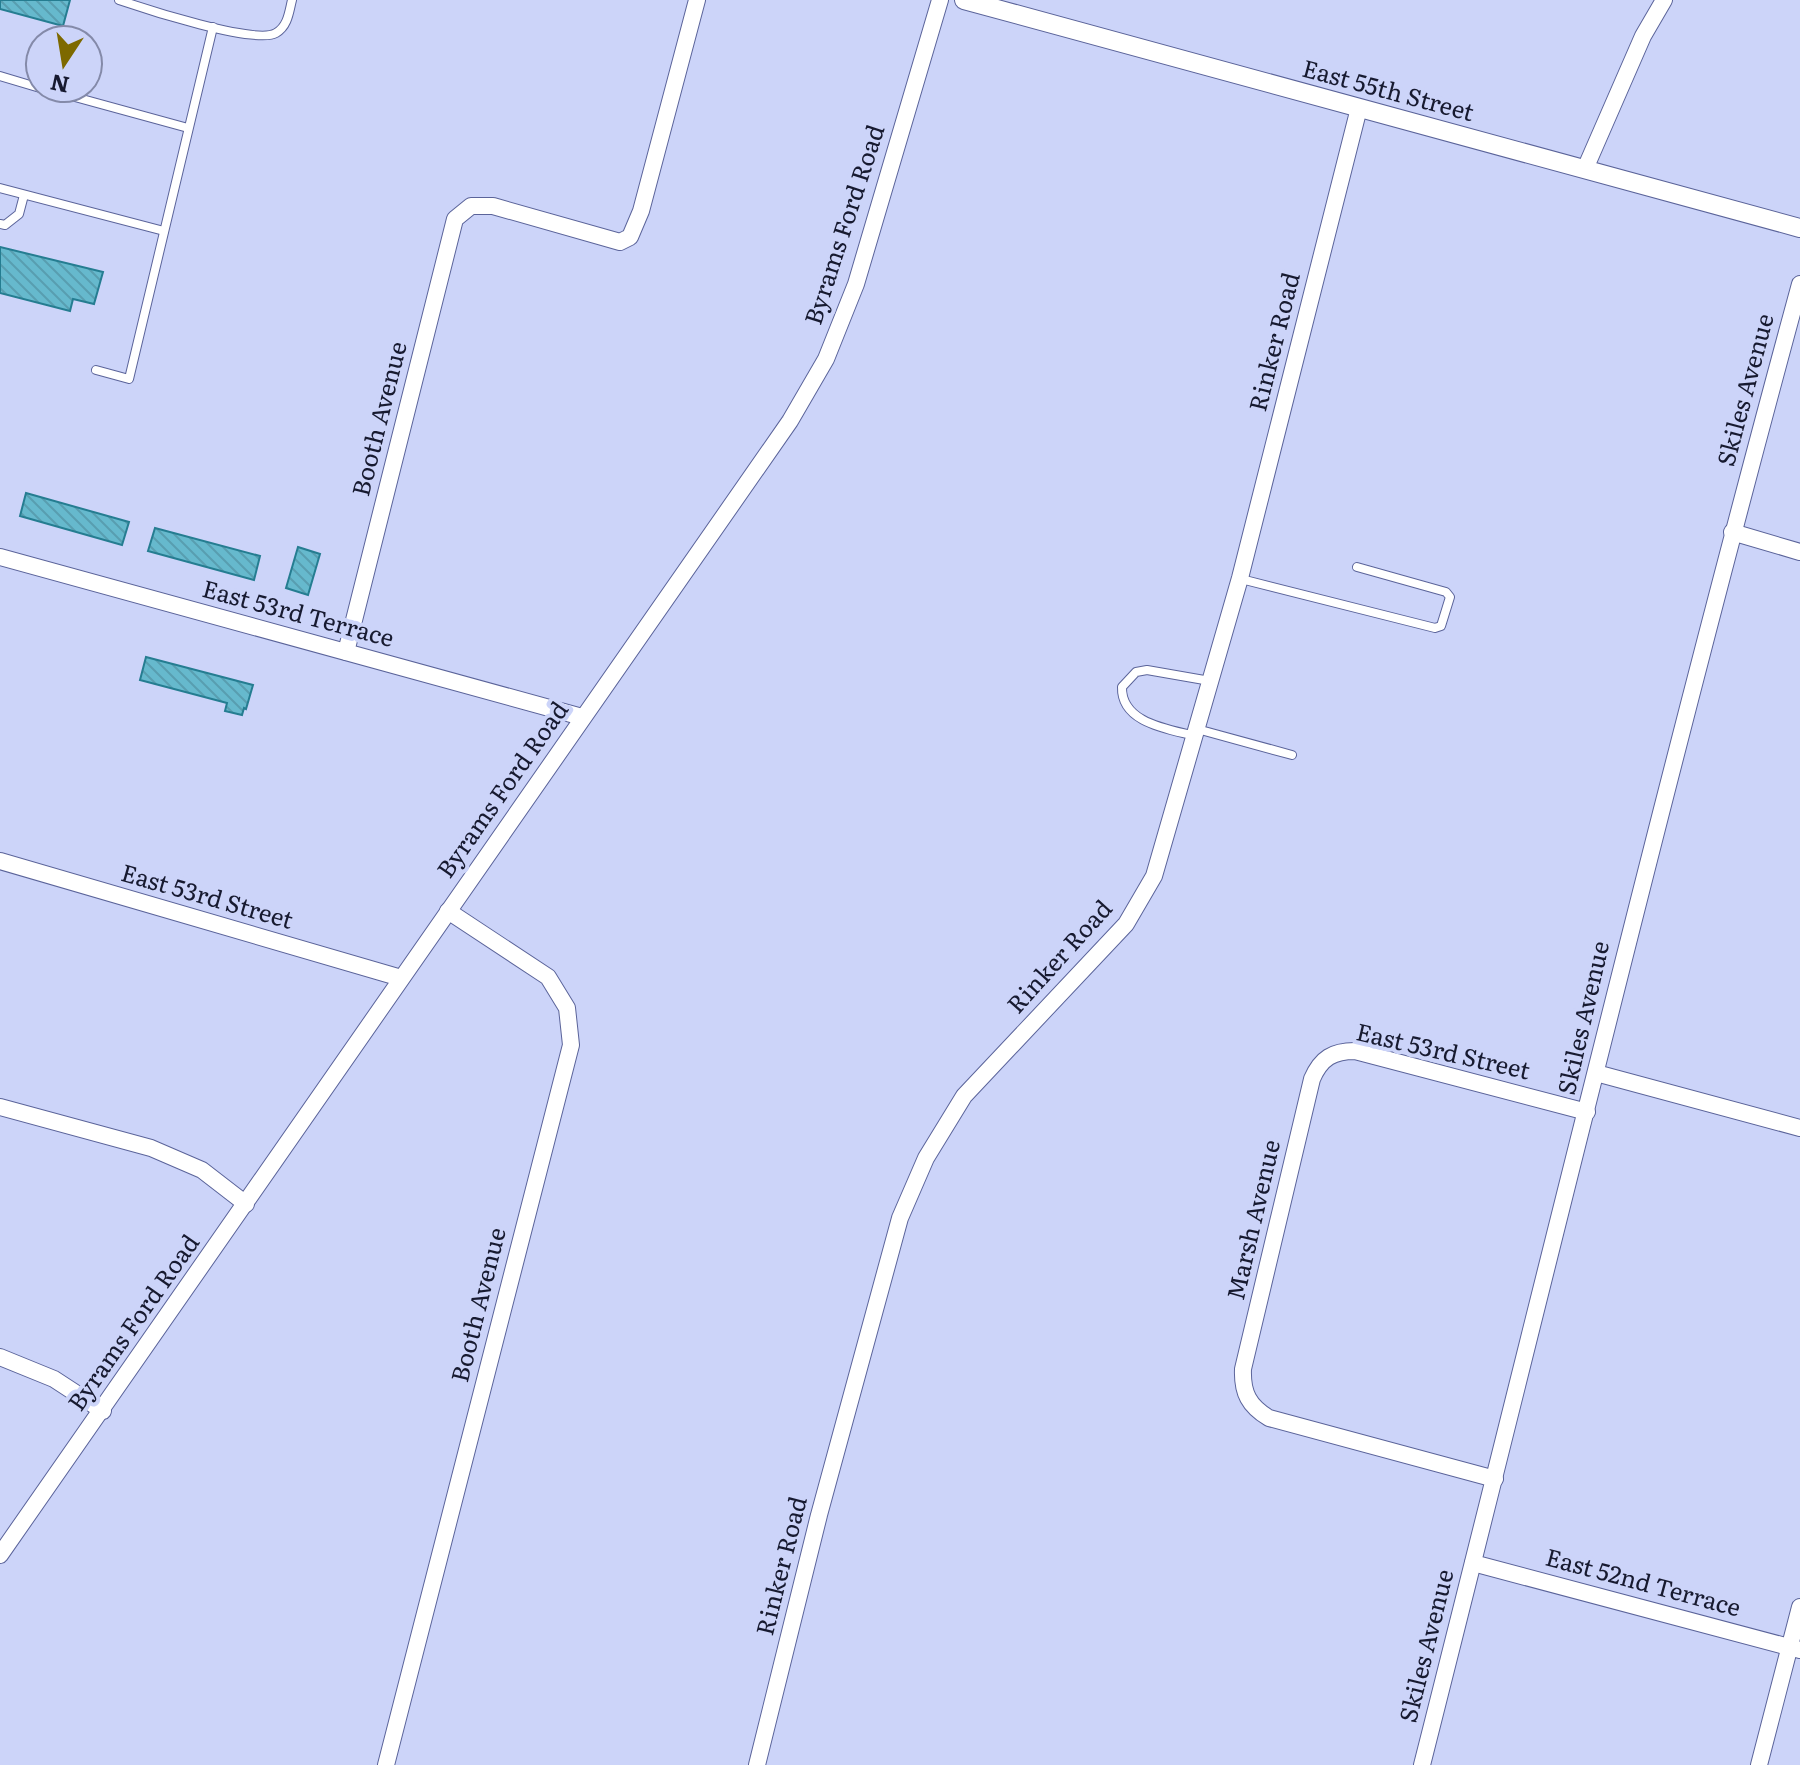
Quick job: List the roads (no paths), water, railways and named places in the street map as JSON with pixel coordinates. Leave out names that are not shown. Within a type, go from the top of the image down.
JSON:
[{"type":"street","name":"Booth Avenue","points":[[346,652],[455,219],[471,206],[493,206],[620,242],[630,237],[641,211],[697,0]]},
{"type":"street","name":"Byrams Ford Road","points":[[0,1555],[790,421],[826,359],[856,284],[940,0]]},
{"type":"street","name":"East 55th Street","points":[[964,0],[1800,228]]},
{"type":"street","points":[[1585,169],[1643,36],[1664,0]]},
{"type":"street","name":"Rinker Road","points":[[757,1765],[819,1515],[900,1218],[926,1158],[964,1096],[1126,924],[1154,876],[1240,578],[1359,108]]},
{"type":"street","name":"Skiles Avenue","points":[[1422,1765],[1587,1112],[1633,917],[1732,532],[1800,284]]},
{"type":"street","points":[[1732,532],[1800,552]]},
{"type":"street","name":"East 53rd Terrace","points":[[0,557],[582,717]]},
{"type":"street","name":"East 53rd Street","points":[[0,861],[401,978]]},
{"type":"street","name":"Booth Avenue","points":[[386,1765],[571,1045],[567,1008],[548,977],[448,911]]},
{"type":"street","name":"East 53rd Street","points":[[1334,1054],[1355,1051],[1587,1112]]},
{"type":"street","name":"Marsh Avenue","points":[[1334,1054],[1317,1066],[1312,1079],[1246,1354],[1242,1384],[1252,1405],[1269,1418],[1495,1479]]},
{"type":"street","points":[[1596,1073],[1800,1128]]},
{"type":"street","points":[[0,1107],[151,1148],[202,1170],[246,1204]]},
{"type":"street","points":[[0,1357],[54,1379],[103,1411]]},
{"type":"street","name":"East 52nd Terrace","points":[[1473,1563],[1795,1648]]},
{"type":"street","points":[[1759,1765],[1795,1648],[1800,1607]]},
{"type":"lane","points":[[119,0],[249,36],[270,35],[283,27],[292,0]]},
{"type":"lane","points":[[96,370],[129,379],[213,27]]},
{"type":"lane","points":[[0,76],[24,83]]},
{"type":"lane","points":[[100,104],[188,128]]},
{"type":"lane","points":[[0,188],[164,231]]},
{"type":"lane","points":[[0,224],[5,225],[19,214],[24,195]]},
{"type":"lane","points":[[1240,578],[1435,628],[1441,626],[1450,597],[1446,592],[1357,567]]},
{"type":"lane","points":[[1210,681],[1147,670],[1136,672],[1122,687],[1122,695],[1134,714],[1162,728],[1196,732],[1292,755]]}]
